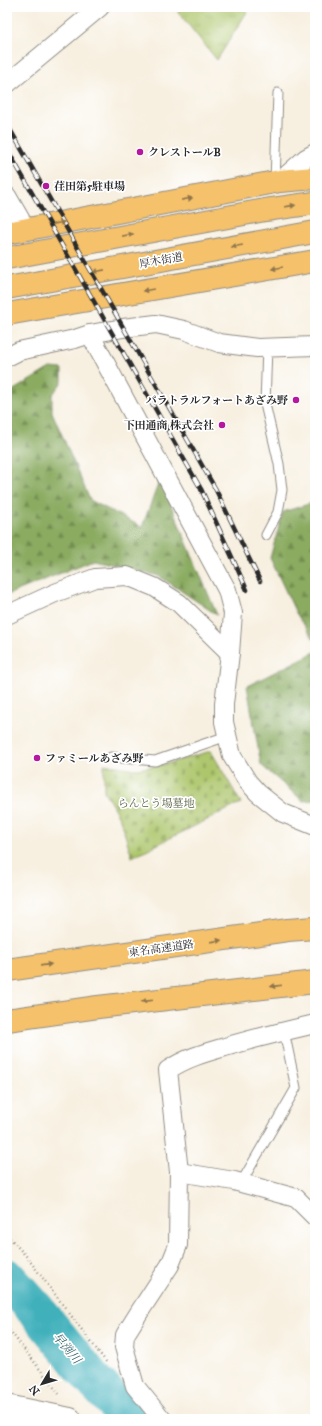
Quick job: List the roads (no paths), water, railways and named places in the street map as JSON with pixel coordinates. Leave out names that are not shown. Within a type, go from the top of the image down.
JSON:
[{"type":"highway","points":[[17,231],[278,182],[315,178]]},
{"type":"highway","points":[[7,258],[264,210],[315,203]]},
{"type":"highway","name":"厚木街道","points":[[7,288],[315,232]]},
{"type":"highway","points":[[7,314],[315,261]]},
{"type":"highway","name":"東名高速道路","points":[[7,970],[288,930],[315,928]]},
{"type":"highway","points":[[7,1020],[98,1007],[315,982]]},
{"type":"street","points":[[7,84],[100,7]]},
{"type":"street","points":[[278,182],[306,158],[315,153]]},
{"type":"street","points":[[7,196],[17,231]]},
{"type":"street","points":[[7,356],[19,351],[90,334],[156,324],[184,330],[219,343],[257,348],[315,346]]},
{"type":"street","points":[[90,334],[227,590],[233,613],[224,704],[224,722],[232,756],[248,782],[258,793],[283,813],[315,826]]},
{"type":"street","points":[[7,614],[55,593],[95,578],[127,576],[154,586],[179,603],[230,653]]},
{"type":"street","points":[[162,1419],[135,1386],[124,1347],[126,1335],[170,1265],[178,1245],[179,1172],[168,1070],[180,1062],[200,1054],[315,1024]]},
{"type":"street","points":[[179,1172],[241,1183],[296,1198],[315,1217]]},
{"type":"street","points":[[7,1406],[67,1410]]},
{"type":"lane","points":[[278,93],[278,182]]},
{"type":"lane","points":[[266,535],[278,512],[282,490],[279,464],[265,404],[267,347]]},
{"type":"lane","points":[[111,757],[155,761],[227,736]]},
{"type":"lane","points":[[241,1183],[296,1088],[284,1031]]},
{"type":"waterway","name":"早渕川","points":[[7,1278],[36,1310],[91,1377],[117,1405],[127,1419]]},
{"type":"railway","points":[[7,124],[215,488],[260,581]]},
{"type":"railway","points":[[7,149],[201,489],[247,590]]},
{"type":"place","name":"クレストールB","points":[[140,152]]},
{"type":"place","name":"荏田第5駐車場","points":[[46,186]]},
{"type":"place","name":"パラトラルフォートあざみ野","points":[[296,400]]},
{"type":"place","name":"下田通商 株式会社","points":[[222,425]]},
{"type":"place","name":"ファミールあざみ野","points":[[37,758]]},
{"type":"park label","name":"らんとう場墓地","points":[[156,803]]}]
